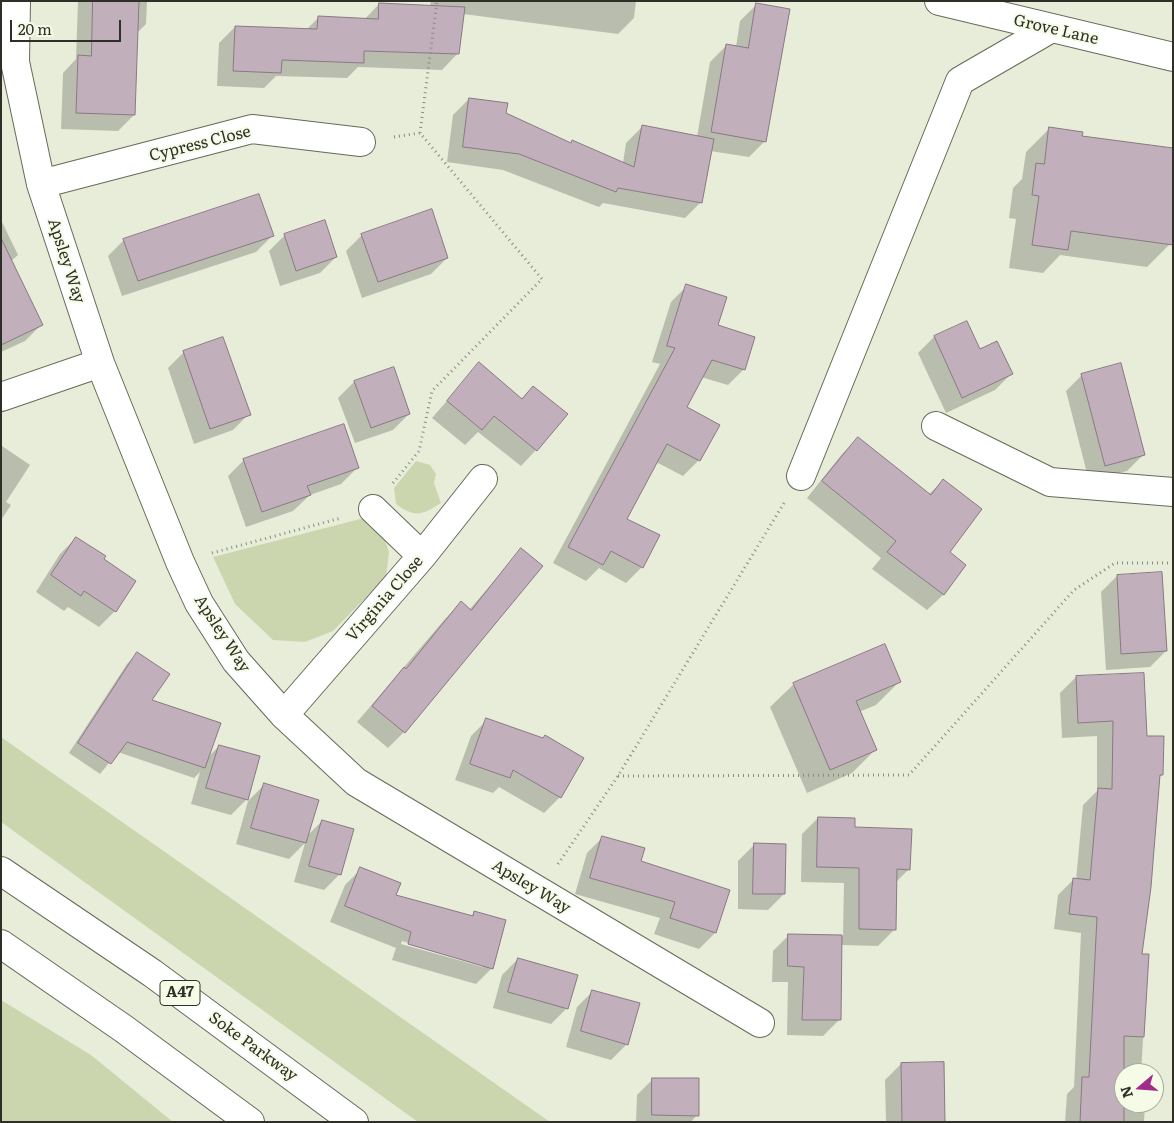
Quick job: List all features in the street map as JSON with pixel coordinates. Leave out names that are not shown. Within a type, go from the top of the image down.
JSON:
[{"type":"main road","name":"Apsley Way","points":[[16,1],[15,62],[41,184],[100,362],[180,562],[199,603],[236,661],[284,716],[356,782],[760,1023]]},
{"type":"main road","name":"Grove Lane","points":[[939,1],[1173,57]]},
{"type":"main road","points":[[801,476],[960,81],[1050,29]]},
{"type":"main road","name":"Cypress Close","points":[[41,184],[252,129],[361,142]]},
{"type":"main road","points":[[1,397],[100,362]]},
{"type":"main road","points":[[936,426],[1050,482],[1173,492]]},
{"type":"main road","name":"Virginia Close","points":[[284,716],[422,556],[483,480]]},
{"type":"main road","points":[[373,509],[422,556]]},
{"type":"main road","name":"Soke Parkway","points":[[1,871],[152,973],[354,1122]]},
{"type":"main road","points":[[1,944],[124,1029],[250,1122]]},
{"type":"path","points":[[180,562],[373,509],[418,451],[432,391],[542,279],[420,133],[437,1]]},
{"type":"path","points":[[540,892],[618,776],[801,476]]},
{"type":"path","points":[[618,776],[909,775],[1074,590],[1115,563],[1173,563]]},
{"type":"green space","points":[[416,461],[430,465],[436,474],[434,483],[441,503],[424,512],[413,513],[396,504],[394,488]]},
{"type":"green space","points":[[364,518],[382,532],[389,552],[386,577],[333,631],[305,642],[273,640],[235,604],[213,557]]},
{"type":"green space","points":[[1,737],[550,1122],[418,1122],[1,822]]},
{"type":"green space","points":[[1,1000],[91,1055],[173,1122],[1,1122]]},
{"type":"building","points":[[93,1],[139,1],[135,115],[76,113],[78,55],[91,56]]},
{"type":"building","points":[[379,3],[465,7],[459,54],[364,51],[364,63],[282,60],[281,73],[233,71],[235,26],[317,29],[318,16],[378,19]]},
{"type":"building","points":[[756,3],[790,9],[766,142],[711,132],[726,44],[748,48]]},
{"type":"building","points":[[469,98],[508,103],[506,113],[571,143],[572,140],[634,167],[642,125],[714,139],[702,203],[618,188],[616,192],[519,154],[463,147]]},
{"type":"building","points":[[1049,127],[1083,132],[1082,136],[1173,148],[1173,245],[1071,231],[1068,250],[1032,245],[1039,196],[1032,195],[1036,163],[1044,164]]},
{"type":"building","points":[[259,194],[274,236],[138,281],[123,239]]},
{"type":"building","points":[[432,209],[448,258],[378,282],[361,234]]},
{"type":"building","points":[[325,220],[337,257],[296,271],[284,234]]},
{"type":"building","points":[[1,238],[43,325],[1,345]]},
{"type":"building","points":[[686,284],[727,297],[718,325],[755,337],[745,370],[712,360],[687,407],[720,425],[700,461],[667,444],[627,519],[660,535],[643,568],[611,551],[603,565],[568,547],[675,348],[667,346]]},
{"type":"building","points":[[967,321],[980,349],[997,341],[1013,374],[962,398],[934,336]]},
{"type":"building","points":[[223,337],[251,415],[210,429],[183,351]]},
{"type":"building","points":[[479,362],[522,399],[533,386],[568,414],[537,451],[494,416],[482,430],[447,401]]},
{"type":"building","points":[[1121,363],[1145,455],[1105,466],[1081,374]]},
{"type":"building","points":[[394,367],[410,414],[371,428],[354,381]]},
{"type":"building","points":[[344,424],[359,468],[307,486],[311,495],[262,512],[243,459]]},
{"type":"building","points":[[858,437],[931,495],[943,479],[982,509],[950,552],[966,565],[944,595],[887,552],[896,541],[822,481]]},
{"type":"building","points":[[76,537],[106,556],[104,559],[136,581],[116,612],[84,591],[81,596],[51,575]]},
{"type":"building","points":[[521,548],[543,566],[405,733],[372,706],[404,667],[406,669],[461,601],[471,610]]},
{"type":"building","points":[[1162,572],[1167,651],[1121,654],[1117,575]]},
{"type":"building","points":[[885,644],[901,682],[856,701],[877,750],[830,770],[793,683]]},
{"type":"building","points":[[137,652],[170,674],[152,700],[221,723],[205,768],[127,742],[111,764],[78,743]]},
{"type":"building","points":[[1144,673],[1147,736],[1164,736],[1163,775],[1160,775],[1151,887],[1142,954],[1149,954],[1144,1037],[1124,1036],[1124,1063],[1114,1063],[1114,1113],[1124,1113],[1124,1122],[1080,1122],[1082,1077],[1089,1077],[1097,917],[1069,914],[1073,878],[1090,880],[1098,788],[1112,789],[1113,721],[1078,723],[1076,676]]},
{"type":"building","points":[[486,718],[543,738],[545,735],[584,758],[561,798],[513,770],[510,778],[470,764]]},
{"type":"building","points":[[219,745],[260,756],[248,800],[206,788]]},
{"type":"building","points":[[264,783],[319,800],[306,843],[251,828]]},
{"type":"building","points":[[818,817],[855,818],[855,827],[912,829],[910,870],[897,869],[896,930],[859,929],[859,868],[817,867]]},
{"type":"building","points":[[322,820],[354,829],[341,875],[309,866]]},
{"type":"building","points":[[602,836],[645,848],[641,861],[730,890],[716,933],[670,918],[675,902],[590,878]]},
{"type":"building","points":[[754,843],[786,844],[785,894],[753,894]]},
{"type":"building","points":[[360,867],[401,883],[396,895],[473,916],[474,911],[506,920],[493,969],[408,944],[411,932],[345,906]]},
{"type":"building","points":[[788,934],[842,935],[841,1020],[802,1020],[804,967],[788,966]]},
{"type":"building","points":[[518,958],[578,975],[568,1009],[508,992]]},
{"type":"building","points":[[592,990],[640,1003],[628,1045],[581,1031]]},
{"type":"building","points":[[944,1062],[945,1122],[902,1122],[901,1063]]},
{"type":"building","points":[[652,1078],[699,1078],[699,1116],[652,1115]]}]
